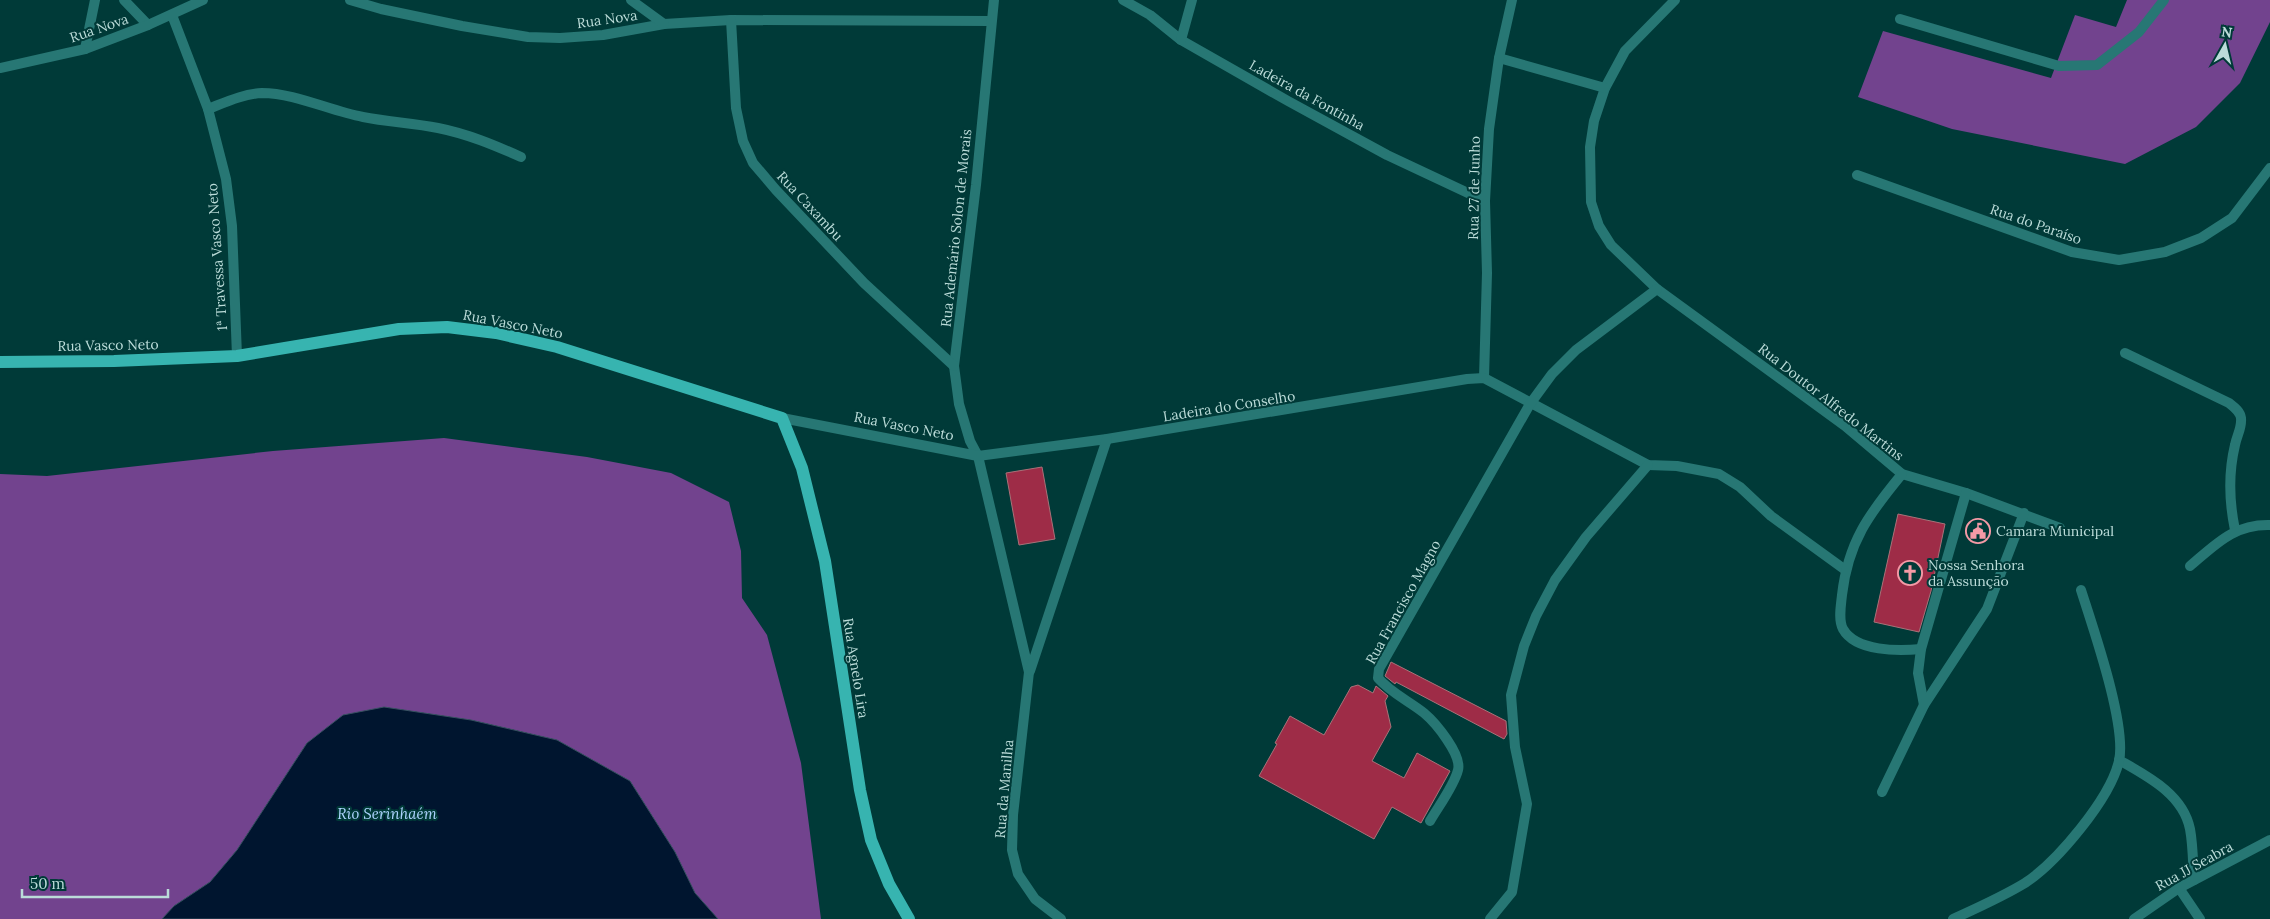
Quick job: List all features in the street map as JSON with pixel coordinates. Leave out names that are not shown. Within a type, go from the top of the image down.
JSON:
[{"type":"main road","name":"Rua Vasco Neto","points":[[0,362],[114,361],[237,356],[399,329],[447,327],[496,333],[557,347],[782,418]]},
{"type":"main road","name":"Rua Agnelo Lira","points":[[782,418],[802,468],[825,561],[860,790],[871,840],[889,884],[909,919]]},
{"type":"street","points":[[85,49],[95,0]]},
{"type":"street","points":[[124,0],[148,25]]},
{"type":"street","name":"Rua Nova","points":[[0,68],[85,49],[148,25],[203,0]]},
{"type":"street","name":"Rua Nova","points":[[350,0],[381,9],[528,38],[603,35],[664,24],[731,20],[991,21]]},
{"type":"street","points":[[631,0],[664,24]]},
{"type":"street","name":"Rua Ademário Solon de Morais","points":[[978,456],[970,441],[959,404],[954,366],[976,185],[994,0]]},
{"type":"street","name":"Ladeira da Fontinha","points":[[1123,0],[1150,15],[1181,40],[1379,150],[1485,201]]},
{"type":"street","points":[[1181,40],[1192,0]]},
{"type":"street","name":"Rua 27 de Junho","points":[[1484,378],[1487,273],[1485,201],[1489,129],[1499,58],[1512,0]]},
{"type":"street","name":"Rua Doutor Alfredo Martins","points":[[1675,0],[1625,51],[1605,88],[1594,121],[1590,147],[1591,202],[1599,226],[1610,245],[1657,289],[1845,426],[1902,474],[1966,493],[2060,528]]},
{"type":"street","points":[[1900,19],[2059,66],[2097,65],[2139,32],[2164,0]]},
{"type":"street","name":"1ª Travessa Vasco Neto","points":[[172,15],[208,109],[228,189],[232,226],[237,356]]},
{"type":"street","name":"Rua Caxambu","points":[[731,20],[736,108],[743,141],[753,163],[864,283],[954,366]]},
{"type":"street","points":[[1499,58],[1605,88]]},
{"type":"street","points":[[208,109],[238,96],[262,93],[286,95],[320,107],[363,117],[439,128],[482,139],[521,157]]},
{"type":"street","name":"Rua do Paraíso","points":[[1857,175],[2072,252],[2119,260],[2165,252],[2201,238],[2232,218],[2270,168]]},
{"type":"street","points":[[1530,404],[1552,374],[1576,350],[1657,289]]},
{"type":"street","points":[[2125,353],[2229,403],[2241,416],[2241,427],[2235,443],[2229,480],[2230,507],[2235,530]]},
{"type":"street","points":[[1484,378],[1648,466],[1677,466],[1719,474],[1740,487],[1771,516],[1844,569]]},
{"type":"street","name":"Ladeira do Conselho","points":[[978,456],[1107,440],[1467,379],[1484,378]]},
{"type":"street","name":"Rua Francisco Magno","points":[[1430,821],[1458,773],[1460,763],[1456,753],[1425,714],[1382,683],[1378,678],[1379,668],[1530,404]]},
{"type":"street","name":"Rua Vasco Neto","points":[[782,418],[978,456]]},
{"type":"street","name":"Rua da Manilha","points":[[1061,919],[1035,899],[1018,874],[1012,850],[1013,815],[1029,672],[1107,440]]},
{"type":"street","name":"Rua da Manilha","points":[[978,456],[1029,672]]},
{"type":"street","points":[[1490,919],[1512,892],[1527,804],[1515,747],[1512,695],[1524,646],[1536,616],[1555,580],[1586,537],[1648,466]]},
{"type":"street","points":[[1902,474],[1869,514],[1856,539],[1844,569],[1840,611],[1842,628],[1852,639],[1871,646],[1896,651],[1921,649]]},
{"type":"street","points":[[1924,704],[1918,673],[1921,649],[1966,493]]},
{"type":"street","points":[[1882,792],[1924,704],[1987,609],[2024,514]]},
{"type":"street","points":[[2190,566],[2235,530],[2254,524],[2270,525]]},
{"type":"street","points":[[1953,919],[2025,883],[2050,862],[2090,816],[2108,787],[2119,760],[2114,704],[2081,590]]},
{"type":"street","points":[[2119,760],[2158,784],[2181,807],[2190,828],[2194,880]]},
{"type":"street","name":"Rua JJ Seabra","points":[[2134,919],[2179,888],[2270,840]]},
{"type":"street","points":[[2179,888],[2200,919]]},
{"type":"shaded area","points":[[2127,0],[2270,0],[2270,22],[2240,83],[2196,127],[2125,164],[1952,129],[1858,97],[1883,31],[2051,78],[2075,15],[2116,27]]},
{"type":"shaded area","points":[[444,438],[587,457],[671,473],[729,502],[741,551],[742,598],[767,635],[801,763],[821,919],[718,919],[695,893],[675,852],[630,781],[557,740],[471,720],[384,707],[307,743],[237,850],[210,882],[174,906],[162,919],[0,919],[0,474],[47,476],[273,451]]},
{"type":"water","name":"Rio Serinhaém","points":[[384,707],[471,720],[557,740],[630,781],[675,852],[695,893],[718,919],[162,919],[174,906],[210,882],[237,850],[307,743],[343,715]]},
{"type":"building","points":[[1042,467],[1055,539],[1019,545],[1006,473]]},
{"type":"building","name":"Nossa Senhora da Assunção","points":[[1898,514],[1945,524],[1931,591],[1919,632],[1874,622]]},
{"type":"building","points":[[1391,662],[1506,721],[1507,734],[1504,739],[1396,682],[1395,684],[1385,676]]},
{"type":"building","points":[[1358,685],[1373,693],[1376,686],[1388,696],[1385,701],[1391,727],[1372,761],[1404,778],[1417,753],[1450,771],[1421,823],[1392,807],[1374,839],[1259,776],[1290,716],[1324,735],[1351,687]]},
{"type":"place","name":"Camara Municipal","points":[[1978,531]]},
{"type":"place","name":"Nossa Senhora da Assunção","points":[[1910,573]]}]
